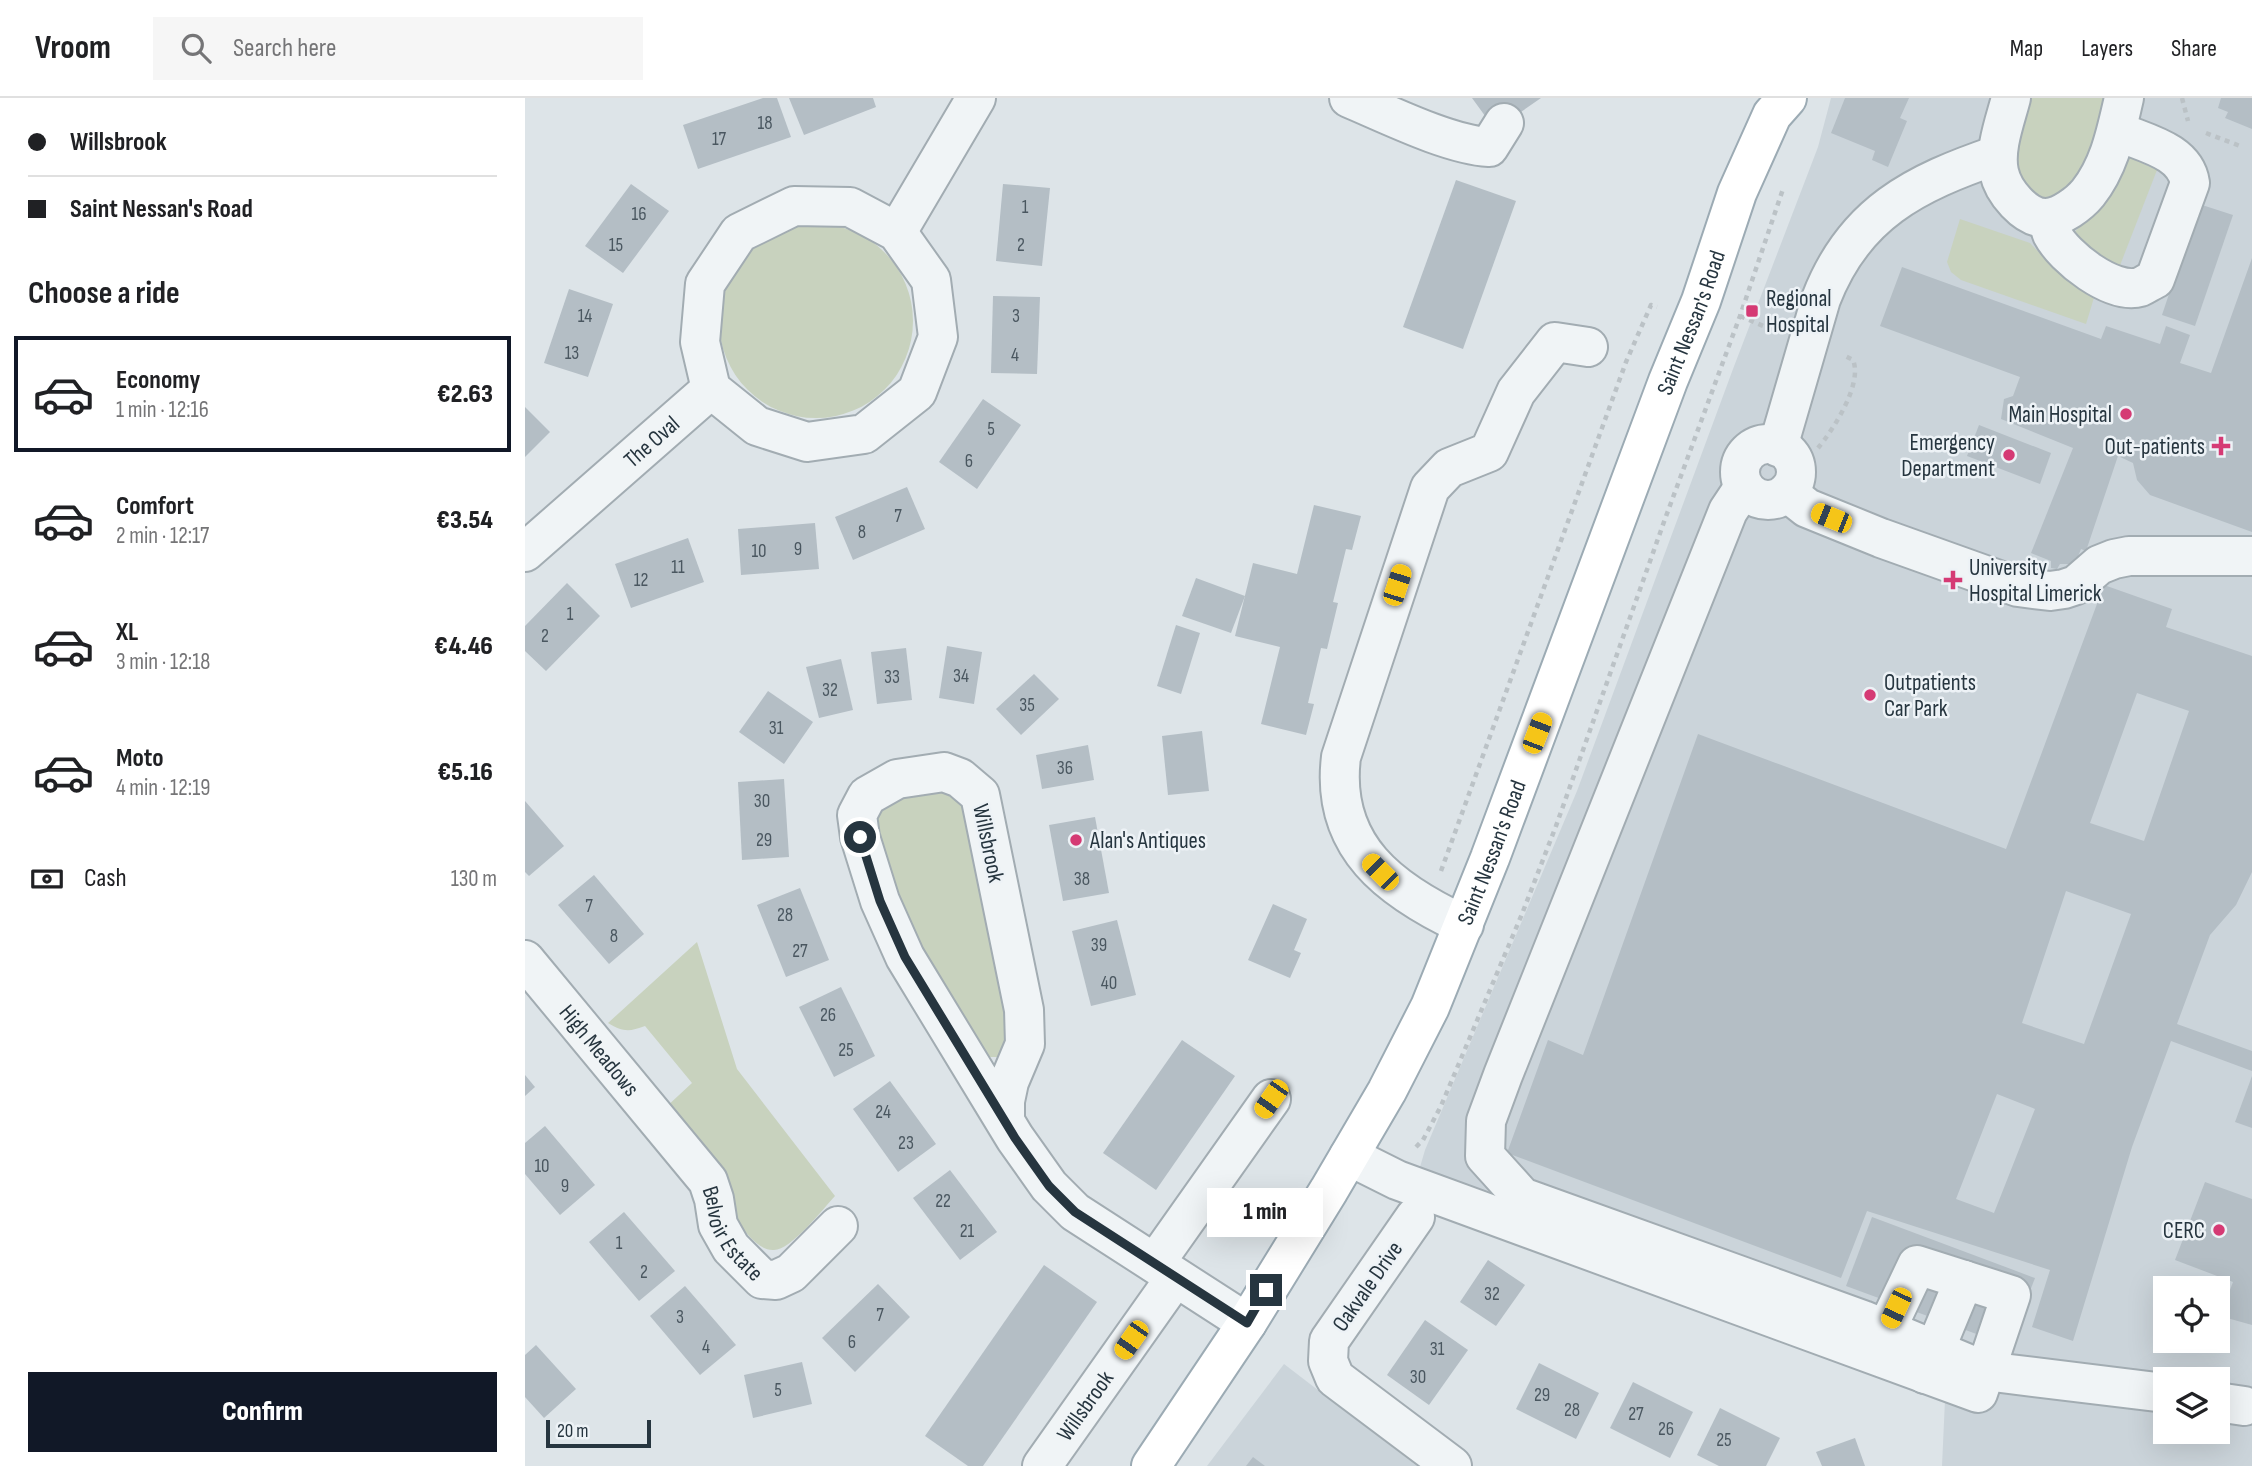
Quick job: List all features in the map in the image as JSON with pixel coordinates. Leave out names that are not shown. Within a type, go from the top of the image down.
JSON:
[{"type":"main road","name":"Saint Nessan's Road","points":[[1151,1466],[1247,1323],[1349,1156],[1387,1091],[1430,1007],[1464,925],[1668,381],[1701,301],[1737,192],[1777,104]]},
{"type":"street","points":[[897,232],[976,98]]},
{"type":"street","points":[[1349,98],[1473,146],[1489,147],[1504,122]]},
{"type":"street","points":[[2011,98],[1997,156],[1999,172],[2004,188],[2014,203],[2039,217],[2048,218],[2071,208],[2086,196],[2109,158],[2120,115],[2177,157],[2188,170],[2190,183],[2155,279],[2138,287],[2123,287],[2106,281],[2081,266],[2060,246],[2051,232],[2048,218]]},
{"type":"street","points":[[1778,447],[1821,299],[1846,251],[1879,214],[1905,194],[1953,170],[1997,156]]},
{"type":"street","points":[[793,205],[850,207],[897,232],[931,280],[937,326],[938,337],[917,392],[864,434],[807,442],[757,426],[711,389],[700,342],[705,284],[739,233],[793,205]]},
{"type":"street","points":[[1464,925],[1427,908],[1390,883],[1369,861],[1354,837],[1341,800],[1338,779],[1341,757],[1430,488],[1449,468],[1489,452],[1516,392],[1555,342],[1588,347]]},
{"type":"street","name":"The Oval","points":[[525,552],[711,389]]},
{"type":"street","points":[[1769,444],[1786,452],[1795,467],[1792,485],[1787,492],[1772,500],[1763,500],[1748,492],[1742,485],[1740,475],[1744,457],[1759,446],[1769,444]]},
{"type":"street","points":[[1748,492],[1738,496],[1728,511],[1486,1121],[1485,1156],[1522,1197],[1863,1320],[1886,1331],[1977,1394],[2011,1295],[1917,1265],[1886,1331]]},
{"type":"street","points":[[1787,492],[1807,508],[1831,518],[2018,587],[2050,591],[2064,589],[2076,585],[2099,565],[2129,556],[2252,556]]},
{"type":"street","name":"Willsbrook","points":[[1005,1121],[1005,1101],[1025,1044],[1024,1010],[981,795],[960,778],[944,772],[897,779],[867,796],[857,815],[860,837],[880,901],[905,957],[1005,1121],[1037,1170],[1075,1212],[1247,1323]]},
{"type":"street","name":"High Meadows","points":[[525,960],[674,1142]]},
{"type":"street","name":"Willsbrook","points":[[1042,1466],[1271,1099]]},
{"type":"street","name":"Belvoir Estate","points":[[674,1142],[708,1181],[718,1224],[731,1248],[762,1279],[776,1280],[791,1273],[838,1226]]},
{"type":"street","points":[[1349,1156],[1397,1180],[1930,1362]]},
{"type":"street","name":"Oakvale Drive","points":[[1415,1217],[1329,1340],[1328,1360],[1335,1378],[1452,1466]]},
{"type":"street","points":[[1930,1362],[1964,1280]]},
{"type":"street","points":[[1985,1371],[2153,1392]]},
{"type":"path","points":[[2182,98],[2190,127]]},
{"type":"path","points":[[2203,131],[2241,146]]},
{"type":"path","points":[[1414,1150],[1423,1140],[1441,1106],[1522,914],[1734,334],[1756,266]]},
{"type":"path","points":[[1427,908],[1626,362],[1651,305],[1657,307]]},
{"type":"shaded area","name":"University Hospital Limerick","points":[[1831,98],[2252,98],[2252,1466],[1942,1466],[1945,1400],[1418,1174],[1425,1150],[1577,791],[1818,147]]},
{"type":"shaded area","points":[[1284,1364],[1417,1466],[1207,1466]]},
{"type":"green space","points":[[2026,98],[2105,98],[2104,120],[2081,184],[2051,201],[2022,190],[2012,152]]},
{"type":"green space","points":[[2131,158],[2157,170],[2119,268],[2071,236],[2105,199],[2123,161]]},
{"type":"green space","points":[[1960,219],[2030,243],[2050,264],[2096,291],[2086,324],[1961,280],[1951,272],[1947,262]]},
{"type":"green space","points":[[816,224],[853,231],[885,252],[906,284],[913,321],[906,358],[885,390],[853,411],[816,418],[779,411],[747,390],[726,358],[719,321],[726,284],[747,252],[779,231]]},
{"type":"green space","points":[[933,787],[958,798],[968,811],[1012,1020],[1001,1057],[989,1057],[980,1051],[926,970],[879,859],[874,818],[888,800]]},
{"type":"green space","points":[[697,942],[737,1069],[835,1196],[806,1228],[789,1243],[774,1250],[752,1240],[736,1220],[665,1108],[692,1083],[645,1026],[626,1030],[608,1023]]},
{"type":"building","points":[[763,98],[777,98],[791,137],[698,169],[683,125]]},
{"type":"building","points":[[789,98],[873,98],[876,107],[804,135]]},
{"type":"building","points":[[1472,98],[1541,98],[1518,114],[1510,104],[1488,120]]},
{"type":"building","points":[[1845,98],[1909,98],[1900,118],[1907,121],[1888,167],[1872,160],[1875,151],[1831,133]]},
{"type":"building","points":[[2221,98],[2252,98],[2252,129],[2225,118],[2228,112],[2218,108]]},
{"type":"building","points":[[1456,180],[1516,201],[1463,349],[1403,327]]},
{"type":"building","points":[[631,184],[669,211],[623,273],[585,246]]},
{"type":"building","points":[[1003,184],[1050,188],[1042,266],[996,261]]},
{"type":"building","points":[[2199,204],[2233,215],[2195,326],[2162,315]]},
{"type":"building","name":"Main Hospital","points":[[2252,258],[2252,532],[2150,495],[2137,480],[2133,463],[2118,456],[2086,551],[2081,549],[2075,564],[2060,564],[2057,569],[2051,568],[2051,561],[2031,553],[2073,448],[2001,419],[2004,399],[2013,396],[2020,377],[1880,326],[1902,267],[2101,339],[2106,326],[2160,344],[2166,326],[2190,335],[2180,363],[2211,373]]},
{"type":"building","points":[[569,289],[613,304],[588,377],[544,363]]},
{"type":"building","points":[[993,296],[1040,297],[1037,374],[991,373]]},
{"type":"building","points":[[983,399],[1021,425],[977,489],[939,462]]},
{"type":"building","points":[[525,407],[550,432],[525,457]]},
{"type":"building","name":"Emergency Department","points":[[1979,425],[2051,453],[2040,484],[1967,456]]},
{"type":"building","points":[[907,487],[925,529],[853,560],[835,517]]},
{"type":"building","points":[[1314,505],[1361,516],[1352,550],[1346,549],[1333,602],[1338,603],[1327,649],[1321,648],[1308,703],[1314,704],[1306,735],[1261,724],[1280,647],[1235,636],[1253,563],[1297,574]]},
{"type":"building","points":[[815,523],[819,569],[741,575],[738,529]]},
{"type":"building","points":[[688,538],[704,582],[631,608],[615,564]]},
{"type":"building","points":[[1196,578],[1245,596],[1231,633],[1182,616]]},
{"type":"building","points":[[567,583],[600,616],[546,671],[525,651],[525,626]]},
{"type":"building","points":[[2104,585],[2172,609],[2166,627],[2252,656],[2252,872],[2236,905],[2210,935],[2177,1024],[2252,1051],[2252,1071],[2171,1041],[2132,1147],[2073,1341],[2032,1327],[2050,1270],[1867,1211],[1841,1278],[1507,1153],[1548,1040],[1583,1055],[1698,734],[2006,849]],"holes":[[[2137,693],[2189,711],[2144,841],[2090,823]],[[2066,891],[2131,914],[2084,1044],[2022,1023]],[[1997,1094],[2035,1109],[1994,1213],[1956,1199]]]},
{"type":"building","points":[[1176,625],[1200,633],[1181,694],[1157,686]]},
{"type":"building","points":[[947,646],[982,652],[974,704],[939,698]]},
{"type":"building","points":[[906,648],[912,700],[877,704],[871,652]]},
{"type":"building","points":[[841,659],[853,710],[819,718],[806,667]]},
{"type":"building","points":[[1034,674],[1059,699],[1021,735],[996,709]]},
{"type":"building","points":[[768,691],[813,722],[784,764],[739,732]]},
{"type":"building","points":[[1202,731],[1209,791],[1168,795],[1162,736]]},
{"type":"building","points":[[1088,745],[1094,780],[1042,789],[1036,755]]},
{"type":"building","points":[[784,779],[789,857],[742,860],[738,782]]},
{"type":"building","points":[[525,801],[564,846],[529,876],[525,872]]},
{"type":"building","points":[[1095,817],[1109,893],[1063,901],[1049,825]]},
{"type":"building","points":[[594,875],[644,934],[609,964],[558,905]]},
{"type":"building","points":[[800,888],[829,960],[786,977],[757,905]]},
{"type":"building","points":[[1273,904],[1307,919],[1294,950],[1301,953],[1290,978],[1248,960]]},
{"type":"building","points":[[1117,920],[1136,995],[1091,1006],[1072,931]]},
{"type":"building","points":[[841,987],[875,1056],[834,1077],[799,1007]]},
{"type":"building","points":[[1182,1040],[1235,1076],[1156,1190],[1103,1153]]},
{"type":"building","points":[[525,1075],[535,1087],[525,1096]]},
{"type":"building","points":[[2252,1076],[2252,1128],[2235,1122]]},
{"type":"building","points":[[890,1081],[936,1144],[898,1172],[853,1109]]},
{"type":"building","points":[[545,1126],[595,1185],[560,1215],[525,1174],[525,1143]]},
{"type":"building","points":[[950,1170],[997,1232],[960,1260],[913,1198]]},
{"type":"building","name":"CERC","points":[[2205,1182],[2252,1199],[2252,1325],[2230,1319],[2230,1290],[2233,1282],[2230,1281],[2230,1276],[2217,1276],[2175,1260]]},
{"type":"building","points":[[624,1212],[675,1271],[639,1301],[589,1242]]},
{"type":"building","points":[[1872,1217],[2035,1278],[2009,1346],[1846,1286]]},
{"type":"building","points":[[1488,1260],[1525,1285],[1496,1326],[1460,1302]]},
{"type":"building","points":[[1044,1265],[1097,1302],[983,1466],[968,1466],[925,1436]]},
{"type":"building","points":[[878,1284],[910,1317],[855,1372],[822,1338]]},
{"type":"building","points":[[685,1286],[736,1345],[700,1375],[650,1316]]},
{"type":"building","points":[[1425,1320],[1468,1350],[1429,1405],[1387,1375]]},
{"type":"building","points":[[536,1345],[576,1389],[544,1418],[525,1397],[525,1355]]},
{"type":"building","points":[[802,1362],[812,1404],[753,1418],[744,1375]]},
{"type":"building","points":[[1539,1363],[1599,1393],[1576,1439],[1516,1409]]},
{"type":"building","points":[[1633,1382],[1693,1412],[1670,1458],[1610,1428]]},
{"type":"building","points":[[1720,1408],[1780,1438],[1766,1466],[1719,1466],[1697,1455]]},
{"type":"building","points":[[1855,1438],[1865,1466],[1822,1466],[1816,1452]]},
{"type":"building","points":[[1253,1457],[1265,1466],[1246,1466]]},
{"type":"place","name":"Regional Hospital","points":[[1752,311]]},
{"type":"place","name":"Main Hospital","points":[[2126,414]]},
{"type":"place","name":"Out-patients","points":[[2221,446]]},
{"type":"place","name":"Emergency Department","points":[[2009,455]]},
{"type":"place","name":"University Hospital Limerick","points":[[1953,580]]},
{"type":"place","name":"Outpatients Car Park","points":[[1870,695]]},
{"type":"place","name":"Alan's Antiques","points":[[1076,840]]},
{"type":"place","name":"CERC","points":[[2219,1230]]},
{"type":"route","points":[[860,837],[880,901],[905,957],[1015,1138],[1049,1186],[1075,1212],[1247,1323],[1266,1290]]}]
